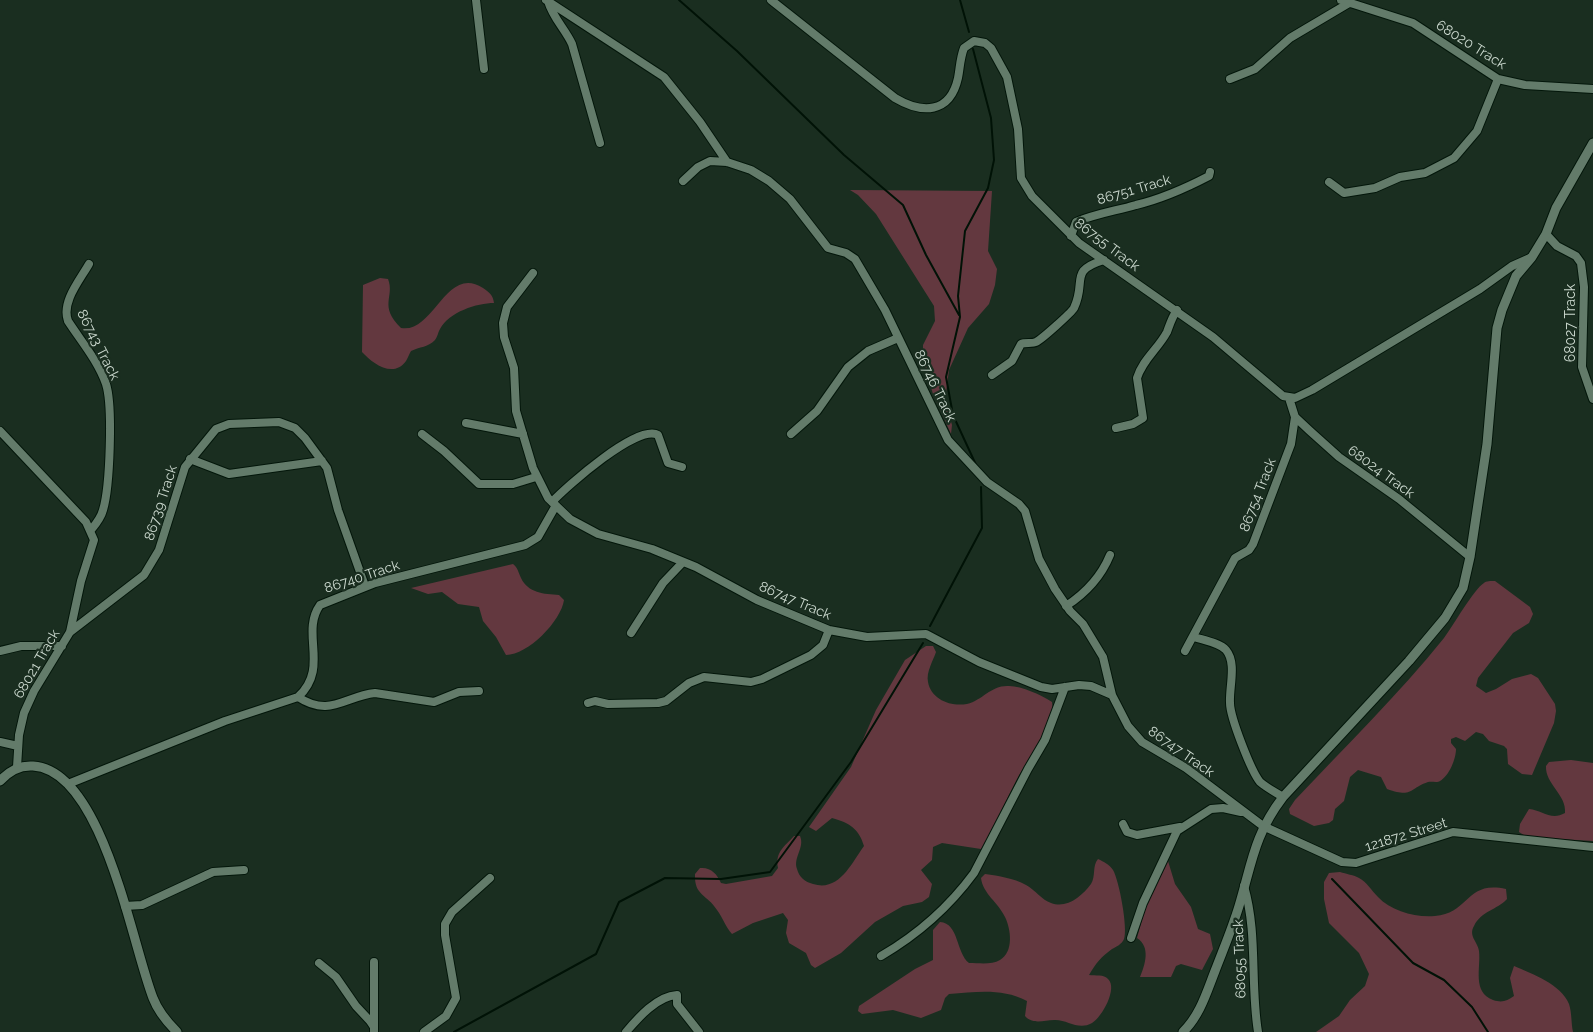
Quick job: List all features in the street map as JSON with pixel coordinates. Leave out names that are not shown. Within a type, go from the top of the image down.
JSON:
[{"type":"street","points":[[476,0],[484,69]]},
{"type":"street","name":"86755 Track","points":[[771,0],[895,98],[909,106],[932,108],[941,105],[955,89],[964,48],[974,41],[985,43],[991,48],[1002,65],[1011,92],[1018,129],[1020,168],[1025,187],[1071,236],[1177,310],[1213,337],[1268,386],[1282,396],[1289,398]]},
{"type":"street","points":[[547,1],[572,44],[600,143]]},
{"type":"street","points":[[547,1],[664,77],[700,122],[727,162]]},
{"type":"street","points":[[1230,79],[1255,69],[1290,38],[1345,2]]},
{"type":"street","name":"68020 Track","points":[[1345,2],[1413,23],[1498,79],[1525,85],[1593,89]]},
{"type":"street","points":[[1329,182],[1342,192],[1375,188],[1400,177],[1425,173],[1454,158],[1476,131],[1498,79]]},
{"type":"street","points":[[1185,1032],[1202,1006],[1227,942],[1263,826],[1283,797],[1428,639],[1458,599],[1463,588],[1470,558],[1492,411],[1497,328],[1516,276],[1532,257],[1546,234],[1556,208],[1593,143]]},
{"type":"street","name":"86746 Track","points":[[683,182],[704,164],[718,160],[751,170],[769,181],[801,212],[828,248],[846,252],[855,259],[877,294],[942,430],[955,450],[987,482],[1019,504],[1025,511],[1039,559],[1066,606],[1083,624],[1103,657],[1112,695]]},
{"type":"street","name":"86751 Track","points":[[1071,236],[1076,222],[1090,216],[1136,206],[1188,186],[1209,176],[1210,172]]},
{"type":"street","name":"68027 Track","points":[[1546,234],[1557,246],[1576,256],[1583,267],[1582,361],[1593,399]]},
{"type":"street","points":[[1295,417],[1289,398],[1295,398],[1312,390],[1480,289],[1512,266],[1532,257]]},
{"type":"street","points":[[992,375],[1012,361],[1021,344],[1035,343],[1069,315],[1076,301],[1081,272],[1084,267],[1104,260]]},
{"type":"street","name":"86743 Track","points":[[89,264],[69,300],[66,312],[68,321],[102,373],[109,397],[110,421],[105,501],[99,518],[91,530]]},
{"type":"street","name":"86747 Track","points":[[533,273],[514,295],[507,307],[502,322],[505,344],[514,368],[514,402],[536,478],[554,505],[570,519],[598,534],[652,549],[683,562],[757,600],[829,630],[867,637],[926,634],[979,662],[1034,684],[1052,689],[1080,685],[1091,686],[1112,695],[1128,726],[1142,742],[1186,768],[1263,826]]},
{"type":"street","points":[[1116,428],[1133,424],[1144,418],[1137,378],[1147,357],[1167,331],[1177,310]]},
{"type":"street","points":[[791,434],[817,411],[842,373],[868,351],[898,338]]},
{"type":"street","name":"68024 Track","points":[[1295,417],[1339,457],[1399,499],[1470,558]]},
{"type":"street","name":"86754 Track","points":[[1185,651],[1235,558],[1249,550],[1253,544],[1291,444],[1295,417]]},
{"type":"street","name":"86739 Track","points":[[70,632],[130,587],[150,567],[159,550],[180,478],[190,459],[211,434],[222,426],[279,422],[295,428],[322,461],[329,473],[338,510],[365,586]]},
{"type":"street","points":[[466,423],[523,434]]},
{"type":"street","points":[[0,431],[13,448],[75,510],[91,530]]},
{"type":"street","name":"86740 Track","points":[[298,697],[309,684],[315,666],[313,626],[315,612],[320,605],[328,600],[365,586],[460,560],[525,545],[538,537],[554,505],[577,478],[608,454],[648,434],[656,433],[668,463],[682,468]]},
{"type":"street","points":[[422,434],[444,450],[479,484],[514,484],[536,478]]},
{"type":"street","points":[[190,459],[229,474],[322,461]]},
{"type":"street","name":"68021 Track","points":[[17,767],[21,722],[28,702],[70,632],[81,581],[93,546],[91,530]]},
{"type":"street","points":[[1066,606],[1090,588],[1110,555]]},
{"type":"street","points":[[631,633],[663,582],[683,562]]},
{"type":"street","points":[[588,703],[595,701],[608,704],[658,703],[666,701],[689,683],[704,676],[757,681],[803,660],[820,649],[829,630]]},
{"type":"street","points":[[1194,636],[1225,648],[1230,656],[1232,667],[1230,691],[1232,714],[1250,762],[1260,781],[1283,797]]},
{"type":"street","points":[[0,651],[21,646],[62,646]]},
{"type":"street","points":[[881,956],[909,940],[957,894],[974,873],[1032,760],[1046,740],[1065,688]]},
{"type":"street","points":[[68,784],[225,721],[298,697],[322,706],[343,704],[367,694],[388,693],[418,701],[434,702],[459,692],[479,690]]},
{"type":"street","points":[[0,742],[18,746]]},
{"type":"street","points":[[0,781],[17,767],[28,765],[50,769],[68,784],[100,836],[125,906],[153,999],[160,1013],[177,1032]]},
{"type":"street","points":[[1123,824],[1127,832],[1137,835],[1180,827],[1211,809],[1223,808],[1243,812]]},
{"type":"street","name":"121872 Street","points":[[1263,826],[1332,858],[1349,863],[1365,860],[1453,832],[1593,847]]},
{"type":"street","points":[[1131,938],[1143,903],[1180,827]]},
{"type":"street","points":[[125,906],[142,905],[213,872],[244,870]]},
{"type":"street","points":[[424,1032],[446,1016],[456,998],[445,935],[447,920],[452,912],[490,878]]},
{"type":"street","name":"68055 Track","points":[[1244,886],[1252,922],[1254,991],[1258,1032]]},
{"type":"street","points":[[374,962],[374,1030]]},
{"type":"street","points":[[319,963],[336,977],[374,1030]]},
{"type":"street","points":[[626,1032],[637,1020],[663,999],[677,995],[677,1004],[699,1032]]},
{"type":"shaded area","points":[[850,190],[992,191],[988,251],[997,269],[995,285],[989,304],[968,328],[949,370],[945,400],[952,425],[951,434],[933,394],[923,360],[923,345],[935,321],[934,306],[876,214],[858,195]]},
{"type":"shaded area","points":[[380,278],[388,279],[390,285],[388,302],[390,314],[401,328],[412,327],[423,321],[449,292],[459,285],[470,283],[483,288],[493,298],[494,303],[472,307],[457,313],[444,323],[433,342],[411,351],[401,366],[389,369],[371,361],[362,352],[363,285]]},
{"type":"shaded area","points":[[513,564],[524,583],[532,590],[559,595],[564,600],[562,608],[550,627],[533,643],[515,653],[506,655],[496,637],[483,621],[479,607],[458,604],[442,592],[428,594],[411,588]]},
{"type":"shaded area","points":[[1495,581],[1530,607],[1533,614],[1529,623],[1513,633],[1478,678],[1476,686],[1486,693],[1512,679],[1531,674],[1538,678],[1555,704],[1554,723],[1532,775],[1522,774],[1508,764],[1507,749],[1504,746],[1489,741],[1483,734],[1476,732],[1465,741],[1456,737],[1451,739],[1451,743],[1456,749],[1455,758],[1449,771],[1439,782],[1428,782],[1406,793],[1395,792],[1387,789],[1381,777],[1358,770],[1350,777],[1344,801],[1335,809],[1333,820],[1329,823],[1314,826],[1290,814],[1289,809],[1295,800],[1390,700],[1426,659],[1444,638],[1480,587],[1486,582]]},
{"type":"shaded area","points":[[926,646],[933,646],[936,652],[929,670],[928,682],[933,693],[942,701],[961,705],[967,704],[992,690],[1009,686],[1031,691],[1052,702],[1050,721],[1040,742],[1017,779],[984,846],[981,849],[942,843],[933,847],[932,860],[921,870],[932,884],[929,897],[922,902],[903,906],[875,922],[841,953],[815,968],[811,965],[806,953],[789,943],[786,933],[788,920],[783,913],[753,923],[732,934],[713,905],[699,891],[695,881],[695,874],[700,868],[707,869],[715,874],[721,883],[726,884],[772,876],[778,868],[777,862],[781,850],[794,836],[800,836],[801,845],[796,865],[803,879],[810,883],[822,885],[830,884],[843,875],[864,846],[859,835],[849,825],[832,818],[816,831],[809,827],[851,767],[876,710],[905,660]]},
{"type":"shaded area","points":[[1571,760],[1593,763],[1593,841],[1527,837],[1519,832],[1520,824],[1529,809],[1551,816],[1565,813],[1563,801],[1549,778],[1546,766],[1549,762]]},
{"type":"shaded area","points":[[1098,859],[1110,866],[1118,883],[1125,933],[1122,942],[1096,964],[1089,975],[1106,977],[1111,983],[1108,1002],[1100,1015],[1092,1023],[1082,1026],[1059,1020],[1039,1021],[1028,1019],[1025,1016],[1027,1001],[1008,994],[989,992],[949,994],[945,998],[941,1010],[921,1018],[893,1010],[862,1014],[858,1011],[859,1006],[915,969],[933,960],[933,930],[940,922],[951,927],[962,953],[969,963],[993,963],[1000,960],[1008,952],[1009,928],[1002,912],[982,884],[981,878],[985,874],[1016,881],[1026,885],[1048,902],[1063,904],[1079,897],[1091,884]]},
{"type":"shaded area","points":[[1168,861],[1175,884],[1191,907],[1198,929],[1210,934],[1213,949],[1202,970],[1181,964],[1176,966],[1171,977],[1140,977],[1146,956],[1144,946],[1137,938],[1146,905]]},
{"type":"shaded area","points":[[1340,872],[1362,880],[1383,902],[1397,910],[1420,916],[1446,914],[1483,889],[1493,887],[1506,889],[1507,899],[1481,917],[1472,930],[1479,951],[1479,979],[1482,991],[1493,1000],[1507,1000],[1514,996],[1510,978],[1514,966],[1529,972],[1553,985],[1565,997],[1570,1007],[1573,1032],[1316,1032],[1339,1016],[1350,1000],[1365,986],[1369,974],[1359,953],[1329,923],[1324,899],[1324,882],[1329,873]]},
{"type":"waterway","points":[[679,0],[737,51],[844,155],[903,205],[926,255],[959,315]]},
{"type":"waterway","points":[[960,0],[969,32]]},
{"type":"waterway","points":[[973,49],[991,118],[994,160],[988,188],[965,231],[958,296],[960,317],[946,377],[953,415],[977,467]]},
{"type":"waterway","points":[[930,626],[982,528],[981,487]]},
{"type":"waterway","points":[[454,1032],[596,954],[619,902],[665,878],[721,879],[770,872],[851,762],[923,643]]},
{"type":"waterway","points":[[1332,879],[1413,963],[1444,980],[1472,1007],[1488,1032]]}]
